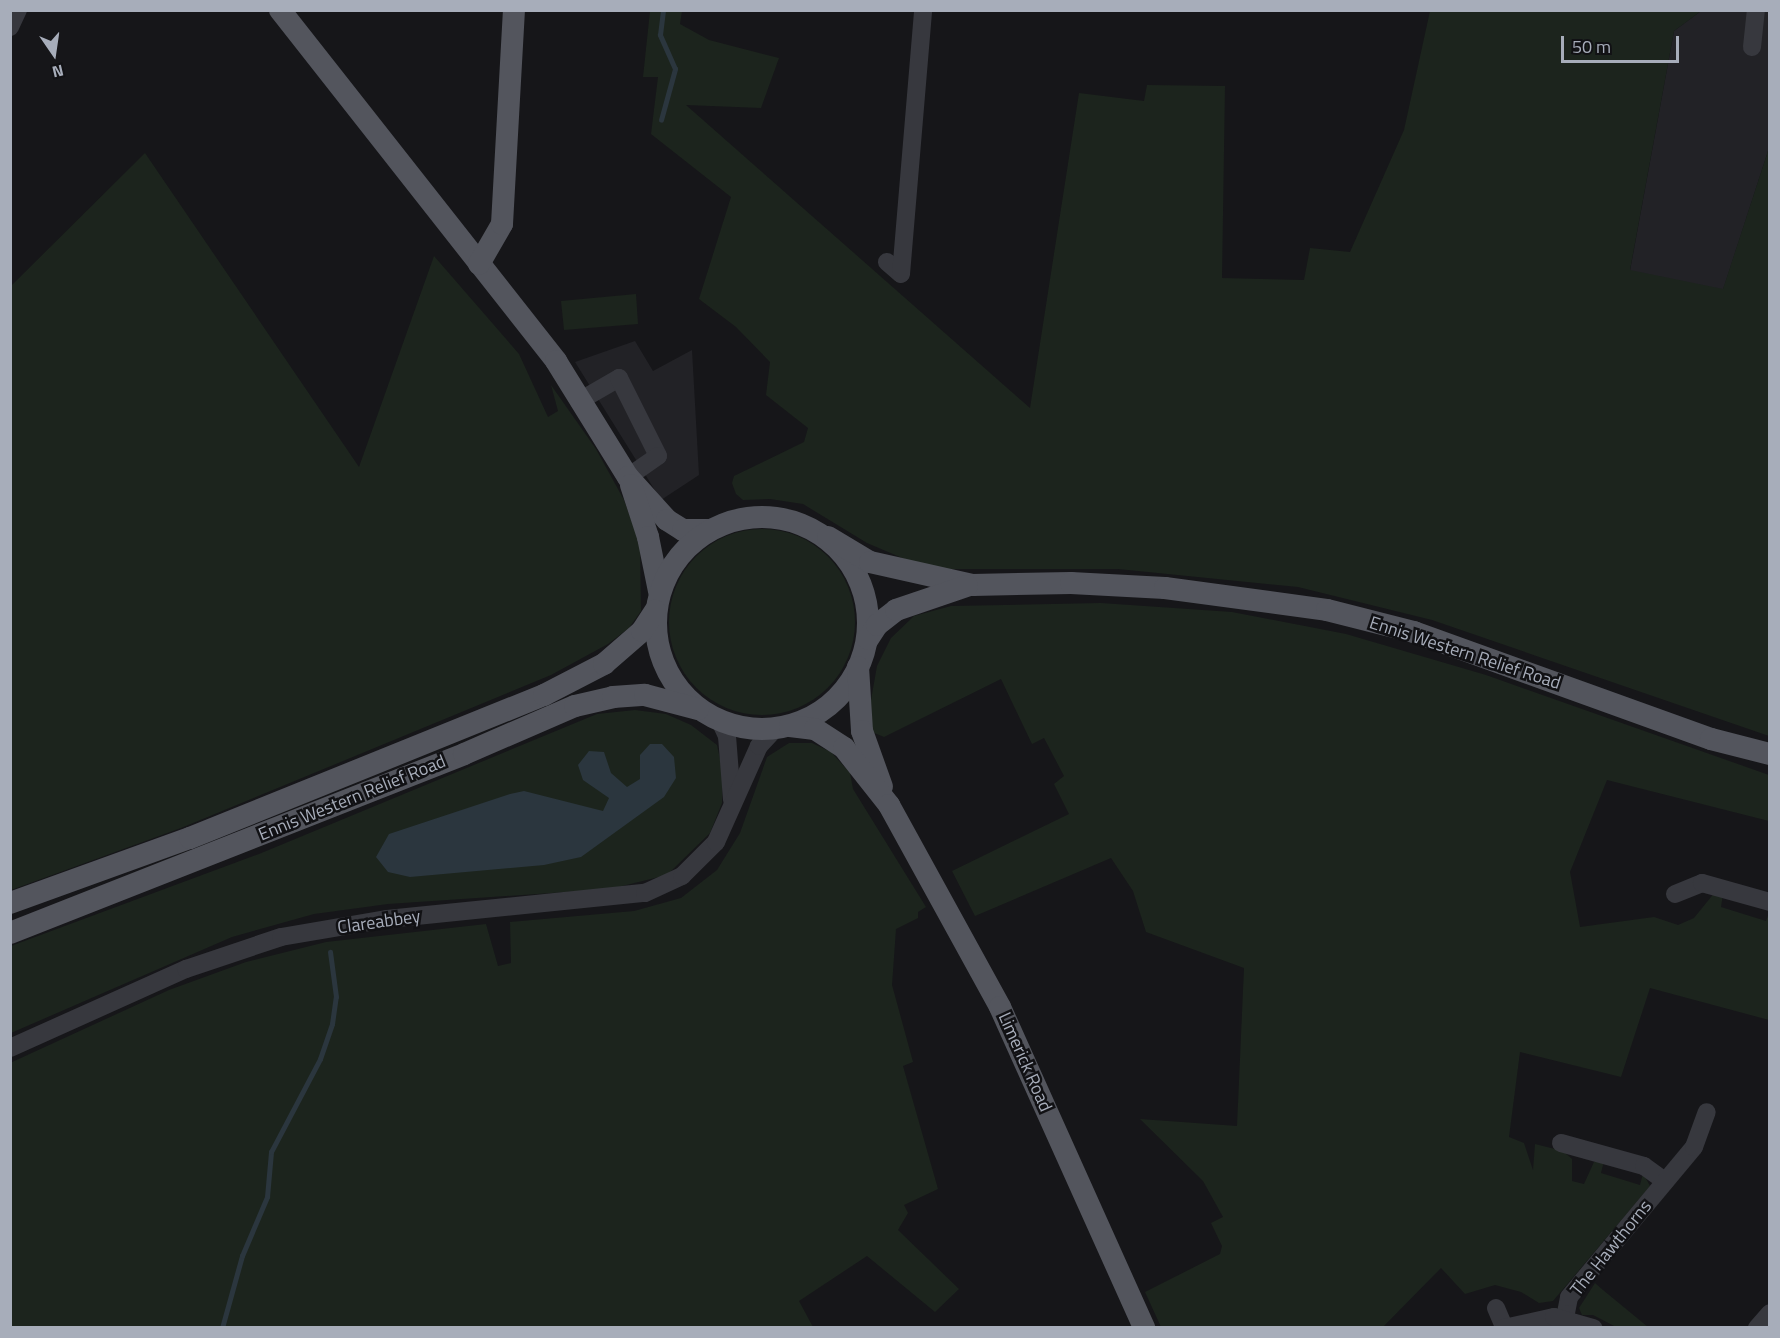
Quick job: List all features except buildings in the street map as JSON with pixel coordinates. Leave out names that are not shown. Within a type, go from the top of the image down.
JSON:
[{"type":"main road","points":[[280,10],[556,361],[628,477],[648,537],[657,601],[657,646],[664,667],[698,709],[720,721],[815,729],[844,748],[889,806]]},
{"type":"main road","points":[[479,264],[502,224],[514,10]]},
{"type":"main road","points":[[628,477],[682,530],[710,530],[738,520],[765,516],[807,525],[828,537],[858,573],[866,596],[868,639],[858,667],[821,710],[782,728]]},
{"type":"main road","points":[[657,601],[678,561],[710,530]]},
{"type":"main road","name":"Ennis Western Relief Road","points":[[828,537],[870,562],[972,585],[1071,583],[1165,588],[1327,610],[1414,632],[1712,739],[1770,754]]},
{"type":"main road","name":"Ennis Western Relief Road","points":[[868,639],[877,625],[896,610],[972,585]]},
{"type":"main road","name":"Ennis Western Relief Road","points":[[10,903],[190,838],[544,695],[604,664],[642,631],[657,601]]},
{"type":"main road","points":[[858,667],[862,731],[889,806]]},
{"type":"main road","name":"Ennis Western Relief Road","points":[[10,933],[464,754],[575,705],[613,697],[645,695],[698,709]]},
{"type":"main road","name":"Limerick Road","points":[[889,806],[1000,1007],[1144,1328]]},
{"type":"street","points":[[10,27],[18,10]]},
{"type":"street","points":[[887,262],[901,274],[923,10]]},
{"type":"street","points":[[1752,47],[1756,10]]},
{"type":"street","points":[[581,400],[619,378],[658,456],[628,477]]},
{"type":"street","name":"Clareabbey","points":[[720,721],[727,736],[733,773],[731,811]]},
{"type":"street","name":"Clareabbey","points":[[10,1047],[186,969],[281,937],[387,919],[645,893],[682,876],[700,862],[716,842],[759,746],[782,728]]},
{"type":"street","points":[[1675,894],[1702,883],[1770,902]]},
{"type":"street","name":"The Hawthorns","points":[[1565,1318],[1569,1297],[1694,1147],[1707,1112]]},
{"type":"street","name":"The Hawthorns","points":[[1561,1143],[1582,1155],[1644,1166],[1665,1181]]},
{"type":"street","name":"The Hawthorns","points":[[1496,1308],[1504,1327],[1533,1318],[1565,1318],[1593,1328]]},
{"type":"street","points":[[1757,1328],[1770,1313]]},
{"type":"shaded area","points":[[650,11],[682,11],[680,24],[709,40],[779,58],[761,108],[686,105],[1030,408],[1079,93],[1144,101],[1147,85],[1225,86],[1222,278],[1304,280],[1310,248],[1350,252],[1404,130],[1430,11],[1701,11],[1674,31],[1630,270],[1723,289],[1769,148],[1769,736],[1432,620],[1298,587],[1118,569],[945,569],[907,560],[867,543],[803,504],[770,499],[743,500],[736,494],[732,483],[734,476],[804,442],[808,428],[766,395],[770,362],[736,327],[699,299],[731,197],[651,134],[658,77],[643,77]]},
{"type":"shaded area","points":[[1701,11],[1769,11],[1769,148],[1723,290],[1630,271],[1674,31]]},
{"type":"shaded area","points":[[145,153],[359,467],[434,256],[519,354],[548,417],[558,411],[551,385],[596,449],[624,500],[640,544],[641,611],[629,628],[608,644],[551,675],[181,828],[11,890],[11,286]]},
{"type":"shaded area","points":[[636,294],[638,324],[564,330],[561,301]]},
{"type":"shaded area","points":[[635,341],[653,371],[692,350],[699,475],[661,500],[575,362]]},
{"type":"shaded area","points":[[762,529],[780,530],[798,536],[814,544],[828,556],[840,570],[848,586],[854,604],[854,640],[848,658],[840,674],[828,688],[814,700],[798,708],[780,714],[762,715],[744,714],[726,708],[710,700],[696,688],[684,674],[676,658],[670,640],[669,622],[670,604],[676,586],[684,570],[696,556],[710,544],[726,536],[744,530]]},
{"type":"shaded area","points":[[1101,603],[1232,612],[1346,634],[1486,675],[1769,775],[1769,821],[1607,780],[1570,872],[1580,927],[1654,917],[1678,925],[1694,918],[1715,892],[1723,894],[1721,907],[1766,921],[1769,913],[1769,1020],[1650,988],[1621,1077],[1520,1052],[1509,1137],[1524,1143],[1533,1170],[1535,1144],[1563,1151],[1572,1159],[1572,1181],[1584,1184],[1594,1162],[1604,1161],[1601,1173],[1640,1185],[1643,1173],[1650,1186],[1553,1301],[1539,1303],[1521,1292],[1495,1285],[1465,1294],[1441,1268],[1383,1327],[1161,1327],[1145,1292],[1220,1254],[1222,1246],[1211,1223],[1223,1217],[1203,1181],[1140,1119],[1237,1126],[1244,968],[1146,932],[1133,891],[1111,858],[975,916],[952,871],[1069,814],[1054,784],[1064,776],[1044,738],[1032,744],[1001,679],[884,737],[872,732],[871,700],[877,666],[891,638],[914,616],[951,606]]},
{"type":"shaded area","points":[[635,710],[666,714],[691,725],[717,745],[723,773],[722,803],[710,833],[667,875],[610,889],[388,904],[314,914],[232,937],[11,1033],[11,946],[259,854],[597,714]]},
{"type":"shaded area","points":[[789,743],[812,743],[831,752],[850,773],[853,789],[926,907],[918,912],[918,918],[896,929],[892,985],[913,1062],[903,1066],[938,1189],[904,1205],[908,1213],[898,1230],[959,1289],[935,1312],[867,1256],[799,1301],[813,1327],[11,1327],[10,1063],[169,990],[246,962],[326,942],[486,924],[498,966],[511,963],[510,922],[634,911],[681,898],[717,870],[740,833],[767,757]]},
{"type":"shaded area","points":[[650,744],[662,744],[674,757],[676,778],[664,797],[581,857],[544,865],[410,877],[388,872],[376,857],[389,834],[524,791],[603,811],[609,798],[583,780],[578,765],[589,751],[604,752],[611,773],[627,787],[640,779],[640,755]]},
{"type":"shaded area","points":[[1595,1283],[1648,1327],[1616,1327],[1593,1315],[1582,1315],[1579,1308]]},
{"type":"waterway","points":[[661,120],[675,69],[660,35],[663,10]]},
{"type":"waterway","points":[[222,1328],[242,1256],[267,1197],[271,1152],[320,1059],[332,1024],[336,997],[330,952]]}]
